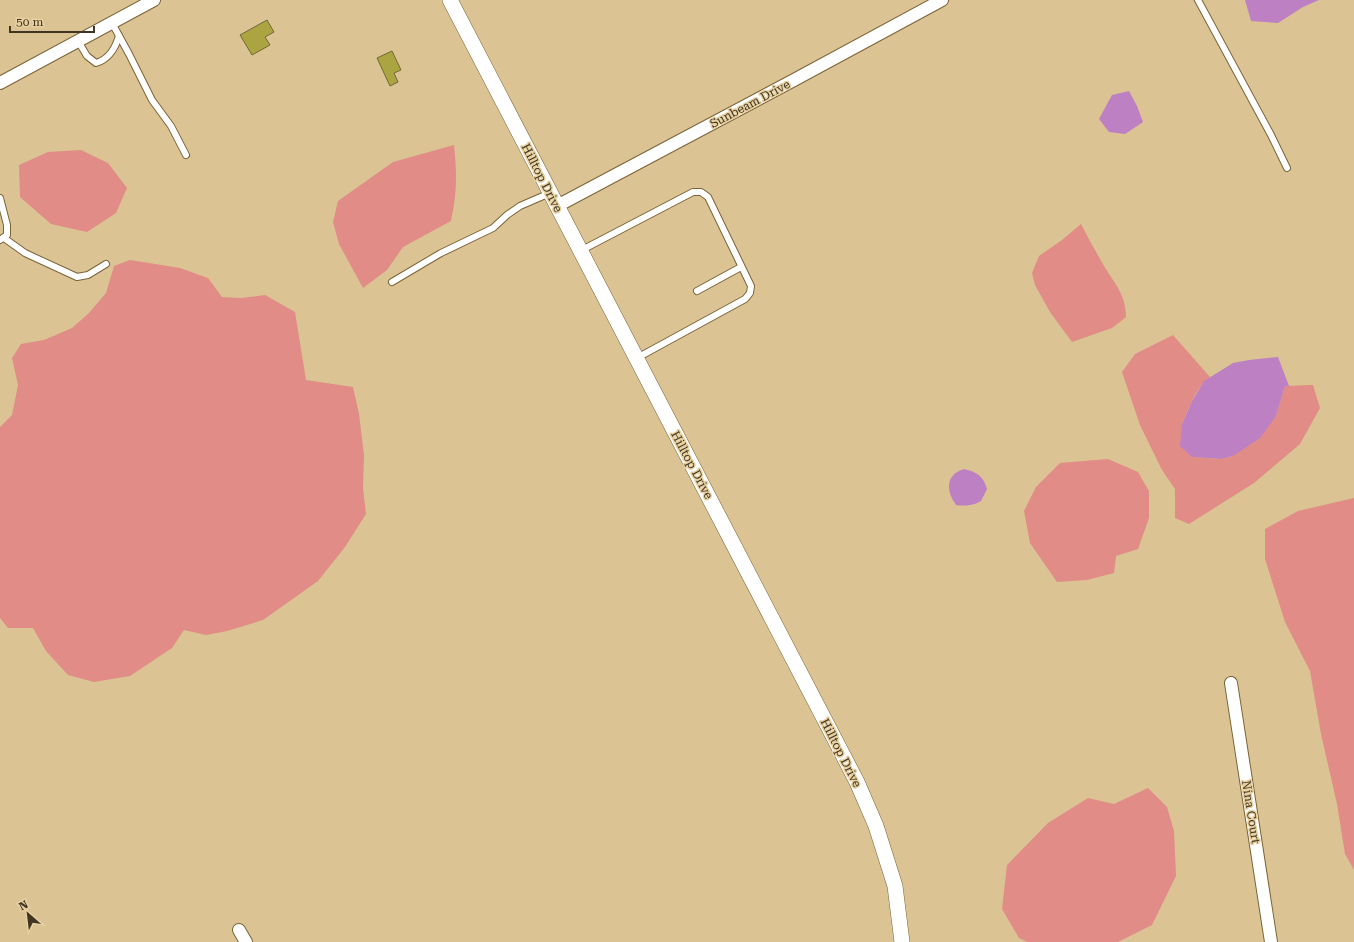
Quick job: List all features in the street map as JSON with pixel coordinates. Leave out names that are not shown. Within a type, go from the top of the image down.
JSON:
[{"type":"street","points":[[0,83],[154,0]]},
{"type":"street","name":"Hilltop Drive","points":[[450,0],[856,782],[876,826],[895,886],[902,942]]},
{"type":"street","name":"Sunbeam Drive","points":[[557,206],[942,0]]},
{"type":"street","name":"Nina Court","points":[[1231,683],[1271,942]]},
{"type":"street","points":[[239,930],[246,942]]},
{"type":"lane","points":[[1198,0],[1287,168]]},
{"type":"lane","points":[[112,23],[152,100],[171,126],[186,155]]},
{"type":"lane","points":[[78,41],[87,56],[96,63],[104,60],[109,55],[115,47],[119,36]]},
{"type":"lane","points":[[580,251],[693,192],[701,192],[708,197],[751,286],[750,293],[745,299],[636,358]]},
{"type":"lane","points":[[392,282],[442,253],[493,228],[507,215],[520,206],[550,193]]},
{"type":"lane","points":[[0,198],[7,225],[6,235],[2,239],[25,253],[77,277],[88,275],[106,264]]},
{"type":"lane","points":[[697,290],[741,267]]},
{"type":"shaded area","points":[[1245,0],[1319,0],[1303,7],[1278,23],[1251,21]]},
{"type":"shaded area","points":[[1129,91],[1143,122],[1125,134],[1109,132],[1099,119],[1112,95]]},
{"type":"shaded area","points":[[454,145],[456,183],[451,221],[403,247],[387,270],[363,288],[339,244],[333,222],[338,201],[393,162]]},
{"type":"shaded area","points":[[81,150],[108,163],[127,188],[116,213],[87,232],[51,224],[20,197],[19,165],[48,152]]},
{"type":"shaded area","points":[[1081,224],[1122,296],[1126,309],[1126,317],[1112,328],[1072,342],[1050,312],[1035,285],[1032,273],[1039,256],[1062,240]]},
{"type":"shaded area","points":[[130,260],[180,268],[208,278],[222,297],[241,298],[265,295],[295,312],[306,380],[353,387],[359,414],[364,455],[363,488],[366,514],[345,547],[318,581],[263,620],[227,631],[206,635],[184,630],[172,648],[130,676],[94,682],[68,675],[46,651],[33,628],[8,628],[0,618],[0,427],[12,415],[18,385],[12,358],[21,344],[44,340],[72,328],[89,313],[106,293],[114,266]]},
{"type":"shaded area","points":[[1173,335],[1210,377],[1197,392],[1182,424],[1192,457],[1221,459],[1233,456],[1276,416],[1285,386],[1313,385],[1320,408],[1300,444],[1254,483],[1189,524],[1175,518],[1175,489],[1162,470],[1140,425],[1122,372],[1135,354]]},
{"type":"shaded area","points":[[1278,357],[1289,386],[1285,386],[1276,416],[1260,438],[1233,456],[1221,459],[1192,457],[1180,446],[1182,424],[1192,401],[1204,381],[1233,363]]},
{"type":"shaded area","points":[[1108,459],[1138,472],[1149,491],[1149,518],[1138,549],[1116,556],[1114,573],[1087,580],[1057,582],[1030,543],[1024,511],[1036,487],[1060,463]]},
{"type":"shaded area","points":[[964,469],[979,475],[984,481],[987,489],[981,501],[975,504],[963,506],[956,505],[950,494],[949,484],[953,475]]},
{"type":"shaded area","points":[[1354,498],[1354,870],[1345,854],[1337,804],[1321,734],[1310,671],[1285,622],[1265,559],[1265,529],[1298,511]]},
{"type":"shaded area","points":[[1148,788],[1167,807],[1174,831],[1176,876],[1152,925],[1118,942],[1027,942],[1019,938],[1002,909],[1007,865],[1048,823],[1088,798],[1114,804]]},
{"type":"building","points":[[267,20],[274,32],[265,37],[270,45],[252,55],[240,35]]},
{"type":"building","points":[[392,51],[401,70],[394,73],[398,82],[390,86],[377,58]]}]
